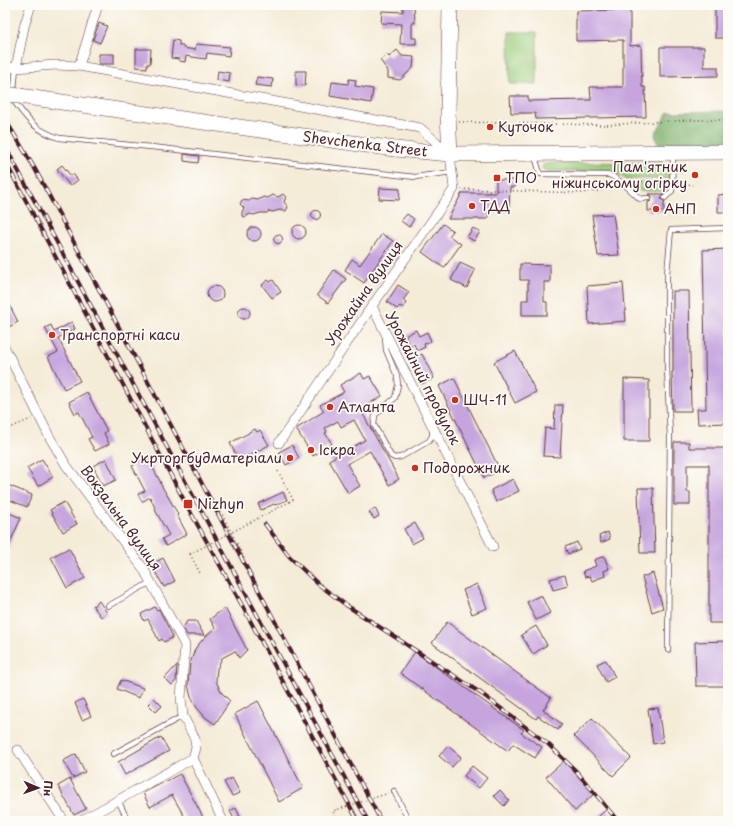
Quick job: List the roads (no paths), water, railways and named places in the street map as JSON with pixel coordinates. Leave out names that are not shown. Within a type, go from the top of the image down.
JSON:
[{"type":"main road","points":[[450,5],[450,154]]},
{"type":"main road","name":"Shevchenka Street","points":[[5,94],[395,149],[450,154],[728,152]]},
{"type":"street","points":[[16,68],[24,27],[31,5]]},
{"type":"street","points":[[78,66],[98,5]]},
{"type":"street","points":[[5,67],[16,68],[55,65],[78,66],[420,128],[450,154],[452,172]]},
{"type":"street","name":"Урожайна вулиця","points":[[279,443],[454,189],[452,172]]},
{"type":"street","name":"Урожайний провулок","points":[[372,306],[492,547]]},
{"type":"street","name":"Вокзальна вулиця","points":[[5,348],[48,436],[66,465],[143,568],[185,645],[181,698],[183,716],[195,739],[196,748],[193,758],[222,821]]},
{"type":"street","points":[[18,750],[64,821]]},
{"type":"street","points":[[81,821],[193,758]]},
{"type":"lane","points":[[16,68],[13,100],[32,125],[45,133],[59,138],[415,177],[452,172]]},
{"type":"lane","points":[[665,198],[672,191],[674,152]]},
{"type":"lane","points":[[534,154],[540,174],[610,175],[623,183],[640,198],[648,198]]},
{"type":"lane","points":[[668,650],[670,436],[667,368],[667,274],[671,230],[728,228]]},
{"type":"lane","points":[[385,333],[386,350],[398,376],[398,384],[395,398],[375,415],[374,425],[391,456],[395,458],[429,441],[432,436],[430,424]]},
{"type":"lane","points":[[108,606],[151,582]]},
{"type":"lane","points":[[113,754],[183,716]]},
{"type":"lane","points":[[394,791],[408,821]]},
{"type":"lane","points":[[118,800],[128,821]]},
{"type":"railway","points":[[5,119],[35,169],[381,821]]},
{"type":"railway","points":[[5,146],[368,821]]},
{"type":"railway","points":[[5,161],[186,504],[358,821]]},
{"type":"railway","points":[[265,524],[289,556],[318,584],[346,605],[482,694],[548,744],[577,772],[618,821]]},
{"type":"place","name":"Куточок","points":[[490,127]]},
{"type":"place","name":"Пам'ятник ніжинському огірку","points":[[695,175]]},
{"type":"place","name":"ТПО","points":[[497,178]]},
{"type":"place","name":"ТДД","points":[[472,206]]},
{"type":"place","name":"АНП","points":[[656,209]]},
{"type":"place","name":"Транспортні каси","points":[[52,335]]},
{"type":"place","name":"ШЧ-11","points":[[455,400]]},
{"type":"place","name":"Атланта","points":[[330,407]]},
{"type":"place","name":"Іскра","points":[[311,450]]},
{"type":"place","name":"Укрторгбудматеріали","points":[[290,458]]},
{"type":"place","name":"Подорожник","points":[[415,468]]},
{"type":"place","name":"Nizhyn","points":[[188,504]]}]
